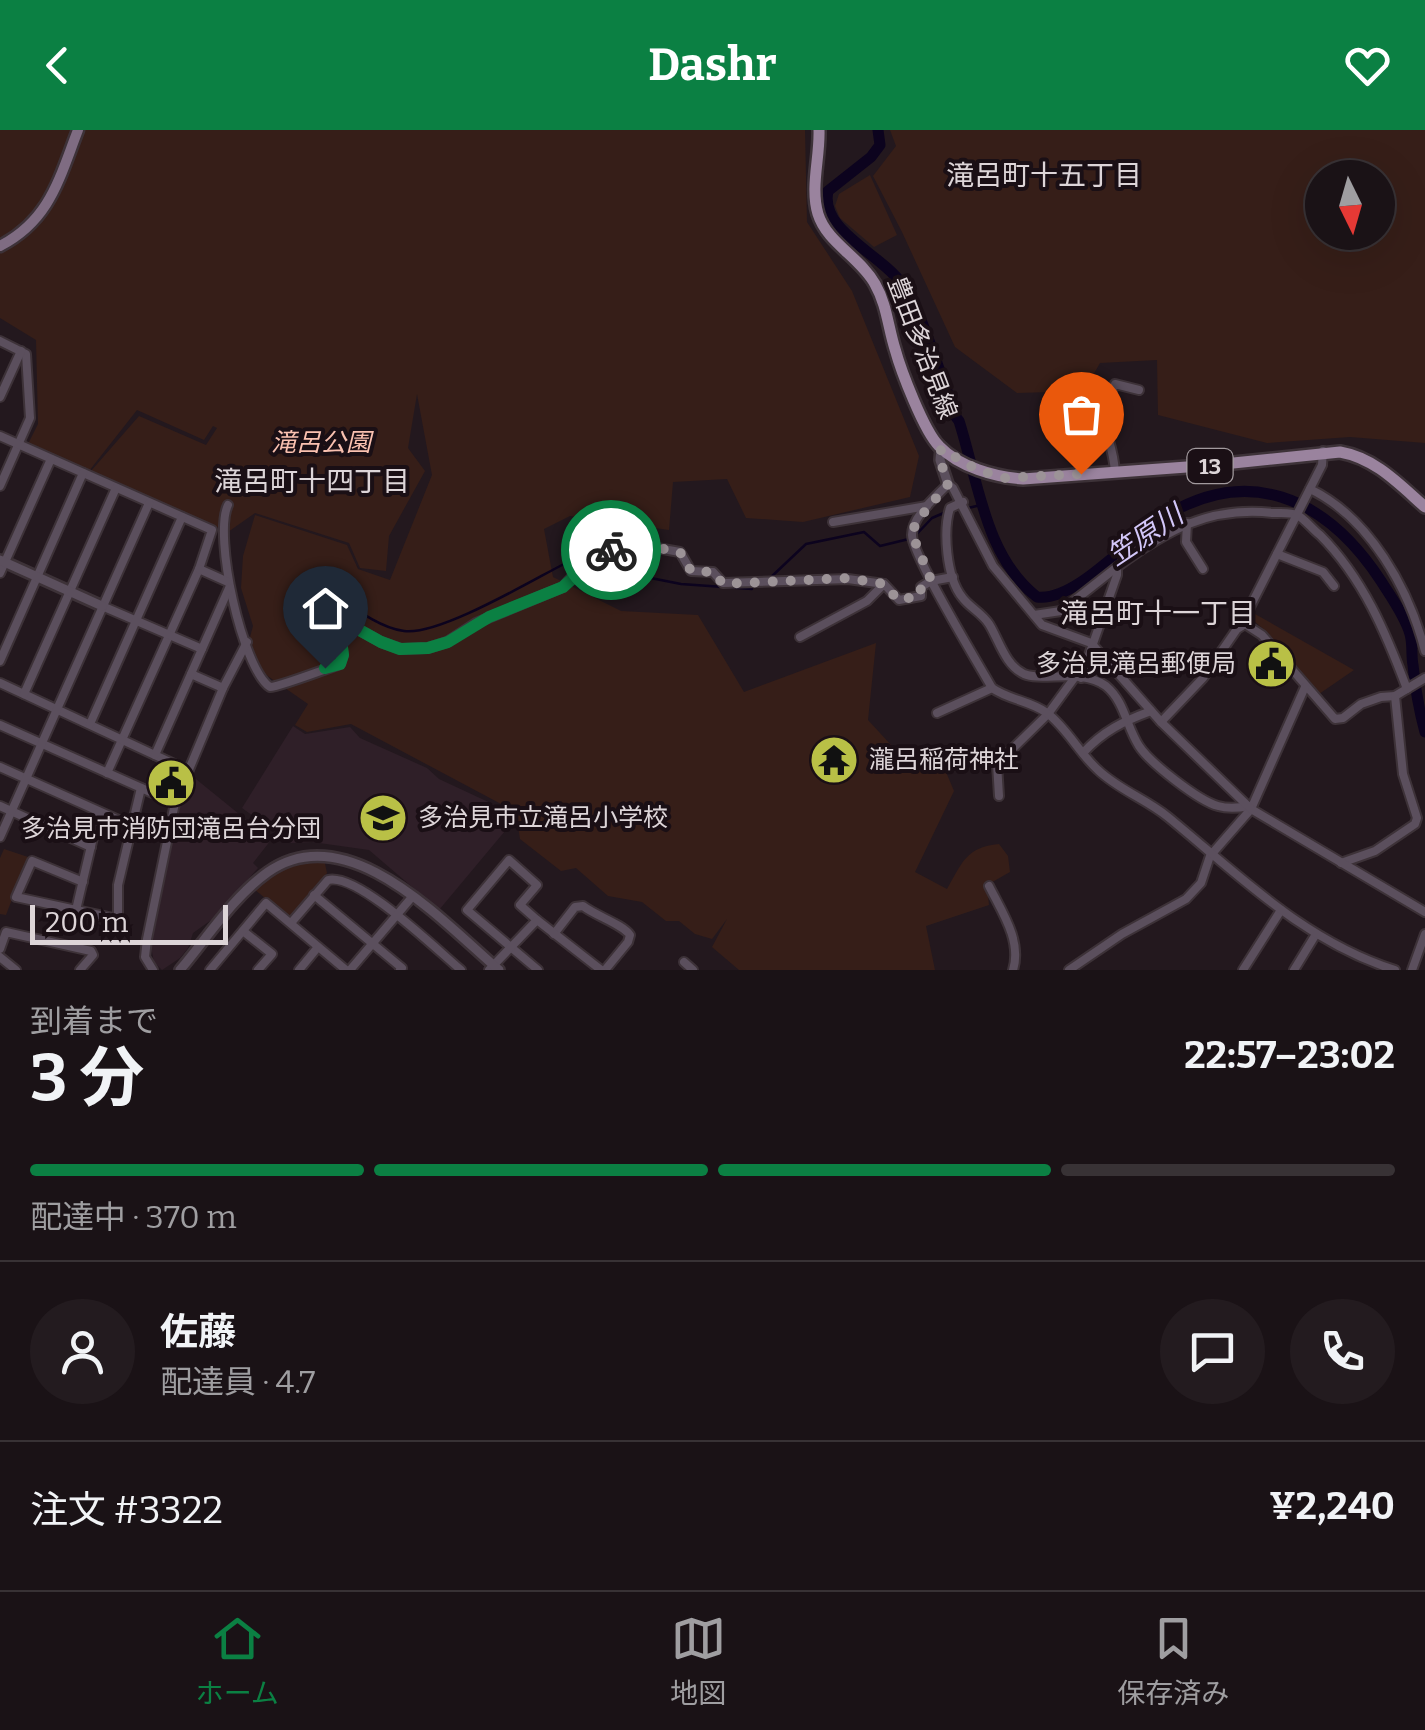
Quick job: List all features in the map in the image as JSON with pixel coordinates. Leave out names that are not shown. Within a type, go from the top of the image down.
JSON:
[{"type":"main road","points":[[0,246],[18,236],[43,211],[78,130]]},
{"type":"main road","name":"豊田多治見線","points":[[819,130],[814,189],[824,229],[874,282],[909,386],[931,435],[946,451],[978,470],[1023,479],[1214,466],[1323,451],[1348,453],[1368,461],[1425,507]]},
{"type":"street","points":[[0,342],[26,354],[30,418],[0,486]]},
{"type":"street","points":[[0,397],[20,351]]},
{"type":"street","points":[[1116,472],[1111,442],[1102,424],[1107,403],[1116,384],[1139,390]]},
{"type":"street","points":[[0,436],[212,530],[170,636],[108,772]]},
{"type":"street","points":[[946,451],[940,460],[948,484],[965,506],[993,566],[1042,625],[1091,643],[1161,722],[1250,807],[1425,912]]},
{"type":"street","points":[[1246,624],[1250,607],[1322,465],[1323,451]]},
{"type":"street","points":[[51,459],[2,565],[37,576],[202,649]]},
{"type":"street","points":[[0,662],[83,472]]},
{"type":"street","points":[[948,484],[927,506],[913,538],[931,580],[992,688],[1048,714],[1116,786],[1155,807],[1210,856],[1281,910],[1330,944],[1395,970]]},
{"type":"street","points":[[24,694],[116,488]]},
{"type":"street","points":[[1310,489],[1327,498],[1394,571],[1425,650]]},
{"type":"street","points":[[0,836],[149,503]]},
{"type":"street","points":[[228,504],[223,522],[229,585],[256,674],[270,687],[340,664],[343,655],[339,624],[345,622],[400,649],[428,648],[448,642],[489,617],[563,587],[598,548],[621,554],[658,548],[680,552],[691,571],[713,572],[723,584],[848,578],[884,584],[898,600],[920,596],[921,587],[931,580],[953,577]]},
{"type":"street","points":[[833,522],[927,506]]},
{"type":"street","points":[[965,506],[949,512],[944,529],[953,577],[960,596],[987,621],[1014,668],[1032,676],[1058,674],[1097,681],[1107,687],[1141,750],[1201,798],[1218,806],[1250,807]]},
{"type":"street","points":[[1034,615],[1061,611],[1159,536],[1187,524],[1234,512],[1297,514],[1361,584],[1407,689]]},
{"type":"street","points":[[90,724],[182,517]]},
{"type":"street","points":[[1187,524],[1186,542],[1202,569]]},
{"type":"street","points":[[1277,554],[1323,572],[1334,586]]},
{"type":"street","points":[[999,796],[997,764],[1078,678],[1109,600],[1117,567]]},
{"type":"street","points":[[198,570],[229,585]]},
{"type":"street","points":[[800,637],[867,601],[884,584]]},
{"type":"street","points":[[155,755],[229,585]]},
{"type":"street","points":[[1246,624],[1262,634],[1335,719],[1343,718],[1361,704],[1395,696],[1425,678]]},
{"type":"street","points":[[1161,722],[1203,678],[1237,628],[1246,624]]},
{"type":"street","points":[[153,970],[146,960],[147,939],[175,803],[223,688],[247,642]]},
{"type":"street","points":[[192,674],[223,688]]},
{"type":"street","points":[[0,683],[188,770]]},
{"type":"street","points":[[1069,970],[1122,934],[1186,899],[1201,883],[1210,856],[1250,807],[1305,687]]},
{"type":"street","points":[[937,713],[992,688]]},
{"type":"street","points":[[1341,863],[1375,851],[1416,824],[1403,774],[1395,696]]},
{"type":"street","points":[[1083,753],[1098,736],[1152,711]]},
{"type":"street","points":[[0,725],[175,803]]},
{"type":"street","points":[[0,768],[132,826]]},
{"type":"street","points":[[82,882],[32,861],[16,897],[118,918],[118,885],[142,788]]},
{"type":"street","points":[[0,806],[91,847]]},
{"type":"street","points":[[76,910],[99,812]]},
{"type":"street","points":[[180,970],[258,880],[284,864],[308,857],[342,858],[381,874],[494,968],[536,920]]},
{"type":"street","points":[[538,970],[466,910],[508,860],[536,885],[520,905],[536,920],[554,934],[603,970],[630,935],[626,929],[596,917],[582,906],[575,907],[554,934]]},
{"type":"street","points":[[291,923],[331,877],[340,879],[361,888],[461,970]]},
{"type":"street","points":[[989,886],[1013,940],[1017,955],[1013,970]]},
{"type":"street","points":[[314,895],[400,970]]},
{"type":"street","points":[[210,970],[266,903],[348,970],[412,898]]},
{"type":"street","points":[[1244,970],[1281,910]]},
{"type":"street","points":[[243,930],[272,954],[258,970]]},
{"type":"street","points":[[0,949],[6,932],[91,951],[93,955],[80,970]]},
{"type":"street","points":[[1294,970],[1316,934]]},
{"type":"street","points":[[1412,970],[1425,934]]},
{"type":"street","points":[[299,970],[318,947]]},
{"type":"street","points":[[0,957],[16,970]]},
{"type":"street","points":[[138,968],[146,960]]},
{"type":"street","points":[[441,970],[449,960]]},
{"type":"street","points":[[684,962],[693,970]]},
{"type":"shaded area","name":"多治見市立滝呂小学校","points":[[293,726],[305,734],[350,727],[360,738],[427,768],[439,779],[508,812],[510,825],[439,910],[369,850],[291,843],[242,808]]},
{"type":"shaded area","points":[[191,775],[271,840],[253,863],[258,868],[214,918],[193,933],[180,958],[162,970],[154,962],[151,947],[180,806]]},
{"type":"green space","name":"滝呂公園","points":[[0,130],[805,130],[807,222],[852,291],[919,456],[910,497],[803,522],[746,518],[727,479],[673,482],[669,530],[570,516],[544,529],[553,577],[621,611],[698,615],[744,692],[876,643],[868,720],[903,758],[936,748],[954,791],[915,872],[947,889],[966,858],[979,849],[999,844],[1008,856],[1010,872],[987,885],[989,905],[926,926],[935,970],[739,970],[712,947],[727,919],[712,939],[695,934],[679,921],[666,921],[642,902],[608,896],[576,868],[561,871],[520,839],[516,812],[351,724],[307,732],[295,725],[308,704],[259,670],[250,637],[253,626],[241,588],[243,556],[255,515],[347,545],[358,569],[390,580],[432,475],[417,394],[408,448],[425,471],[389,536],[386,571],[360,568],[349,543],[255,513],[228,532],[91,471],[139,416],[206,445],[217,428],[213,426],[204,440],[137,410],[89,471],[27,446],[38,424],[36,340],[0,318]]},
{"type":"green space","points":[[890,130],[1425,130],[1425,443],[1350,437],[1267,443],[1158,415],[1157,360],[1100,363],[1084,391],[1017,393],[955,347],[873,176],[896,146]]},
{"type":"green space","points":[[870,175],[897,235],[874,247],[840,218],[835,206],[839,194]]},
{"type":"green space","points":[[1255,614],[1354,670],[1319,694],[1255,622]]},
{"type":"green space","points":[[4,849],[28,857],[6,915],[0,914],[0,858]]},
{"type":"green space","points":[[324,859],[327,873],[292,916],[254,889],[286,867]]},
{"type":"waterway","name":"笠原川","points":[[878,130],[880,145],[871,157],[828,191],[828,205],[842,230],[892,273],[916,309],[959,421],[994,539],[1019,580],[1037,597],[1052,596],[1083,581],[1156,522],[1189,504],[1221,494],[1252,492],[1282,497],[1309,509],[1335,528],[1359,552],[1405,620],[1425,732]]},
{"type":"waterway","points":[[968,508],[981,505]]},
{"type":"waterway","points":[[770,578],[806,544],[864,532],[880,546],[913,538],[932,518],[946,512]]},
{"type":"waterway","points":[[322,586],[393,629],[419,630],[483,606],[562,565],[576,564]]},
{"type":"waterway","points":[[590,566],[681,584],[752,589]]},
{"type":"way so far","points":[[611,550],[621,554],[658,548],[680,552],[691,571],[713,572],[723,584],[848,578],[884,584],[898,600],[920,596],[921,587],[931,580],[912,534],[927,506],[948,484],[940,460],[941,449],[978,470],[1004,478],[1081,474]]},
{"type":"place","name":"多治見滝呂郵便局","points":[[1271,664]]},
{"type":"place","name":"瀧呂稲荷神社","points":[[834,760]]},
{"type":"place","name":"多治見市消防団滝呂台分団","points":[[171,783]]},
{"type":"place","name":"多治見市立滝呂小学校","points":[[383,818]]},
{"type":"district","name":"滝呂町十五丁目","points":[[1044,175]]},
{"type":"district","name":"滝呂町十四丁目","points":[[312,481]]},
{"type":"district","name":"滝呂町十一丁目","points":[[1158,613]]},
{"type":"route","points":[[325,668],[340,664],[343,655],[339,624],[345,622],[400,649],[428,648],[448,642],[489,617],[563,587],[584,568],[593,550],[611,550]]}]
